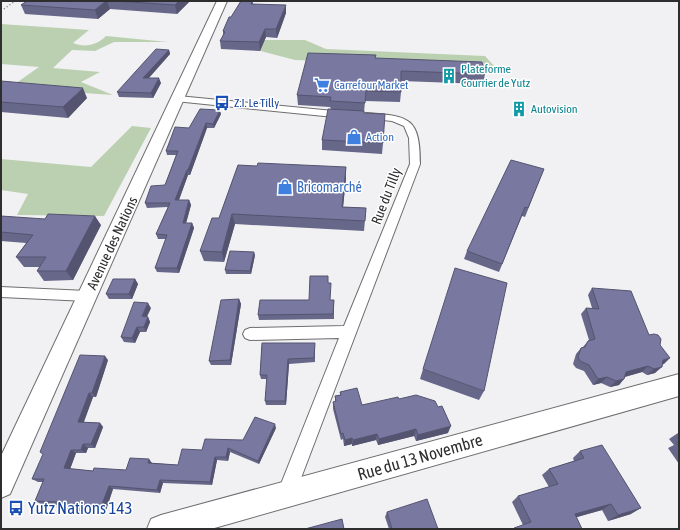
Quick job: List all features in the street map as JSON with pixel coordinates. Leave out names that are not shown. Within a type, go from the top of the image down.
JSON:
[{"type":"main road","name":"Avenue des Nations","points":[[1,485],[222,1]]},
{"type":"main road","name":"Rue du 13 Novembre","points":[[160,529],[679,385]]},
{"type":"street","name":"Rue du Tilly","points":[[178,99],[328,115],[396,118],[410,126],[415,137],[415,164],[286,494]]},
{"type":"street","points":[[1,292],[87,296]]},
{"type":"street","points":[[250,334],[349,332]]},
{"type":"green space","points":[[1,24],[89,30],[73,43],[77,45],[91,45],[99,42],[106,36],[168,42],[114,42],[95,51],[72,50],[53,68],[100,72],[81,82],[113,95],[9,88],[39,67],[1,64]]},
{"type":"green space","points":[[244,40],[305,40],[326,49],[485,56],[495,67],[295,60],[241,46]]},
{"type":"green space","points":[[132,126],[151,128],[104,216],[17,215],[28,194],[1,190],[1,159],[91,167]]},
{"type":"building","points":[[27,1],[106,1],[95,10],[21,5]]},
{"type":"building","points":[[115,1],[179,1],[175,5]]},
{"type":"building","points":[[241,1],[252,1],[251,4],[286,5],[276,29],[265,29],[259,42],[220,41],[225,32],[223,31],[229,17],[231,17]]},
{"type":"building","points":[[156,49],[169,50],[143,78],[159,78],[151,93],[117,92]]},
{"type":"building","points":[[308,53],[376,55],[375,58],[482,62],[485,74],[401,71],[401,92],[366,91],[365,103],[330,101],[331,97],[297,95]]},
{"type":"building","points":[[1,81],[83,88],[63,107],[1,102]]},
{"type":"building","points":[[200,109],[220,110],[213,124],[206,123],[175,200],[189,200],[183,223],[192,223],[177,268],[155,268],[167,235],[156,234],[170,203],[145,203],[151,186],[165,185],[178,151],[166,151],[175,127],[189,128]]},
{"type":"building","points":[[328,109],[385,114],[383,143],[322,140]]},
{"type":"building","points":[[511,160],[544,169],[528,208],[525,207],[502,264],[467,251]]},
{"type":"building","points":[[258,163],[346,167],[342,207],[366,208],[365,221],[232,214],[222,252],[200,251],[212,218],[219,218],[238,165],[257,166]]},
{"type":"building","points":[[48,214],[95,216],[66,271],[37,271],[46,257],[16,257],[33,235],[1,232],[1,216],[45,219]]},
{"type":"building","points":[[230,251],[254,252],[250,271],[225,270]]},
{"type":"building","points":[[455,268],[507,283],[484,391],[423,369]]},
{"type":"building","points":[[310,276],[328,276],[328,283],[331,283],[330,300],[334,300],[333,314],[258,315],[260,300],[309,300]]},
{"type":"building","points":[[113,279],[135,279],[129,294],[106,294]]},
{"type":"building","points":[[592,288],[631,291],[649,335],[658,335],[661,339],[660,345],[670,358],[663,360],[662,367],[654,369],[648,366],[626,372],[624,379],[616,381],[607,377],[598,379],[589,365],[580,361],[578,357],[581,348],[585,347],[588,341],[595,339],[586,308],[599,309]]},
{"type":"building","points":[[239,299],[230,360],[209,361],[221,300]]},
{"type":"building","points":[[134,302],[148,303],[142,316],[148,317],[144,327],[137,327],[132,338],[121,337]]},
{"type":"building","points":[[262,343],[315,343],[314,358],[288,359],[285,401],[265,401],[267,375],[260,375]]},
{"type":"building","points":[[80,355],[105,356],[92,393],[89,393],[78,422],[100,423],[91,444],[83,444],[81,450],[71,450],[64,468],[93,471],[94,468],[126,470],[130,458],[149,459],[148,463],[178,465],[182,449],[202,450],[205,439],[243,440],[255,417],[275,424],[258,461],[228,448],[226,457],[215,457],[210,482],[160,480],[157,490],[109,486],[101,507],[79,505],[77,509],[57,507],[59,502],[35,501],[44,479],[32,479],[43,454],[40,452]]},
{"type":"building","points":[[357,388],[362,405],[398,397],[399,399],[416,395],[435,401],[438,407],[442,406],[451,426],[418,435],[416,429],[379,439],[377,434],[353,440],[352,438],[345,440],[343,433],[341,434],[333,402],[336,401],[335,396],[341,395],[340,392]]},
{"type":"building","points":[[602,445],[641,508],[618,515],[611,504],[575,514],[582,529],[514,529],[531,522],[518,496],[558,484],[549,469],[584,458],[580,451]]},
{"type":"building","points":[[427,499],[438,529],[392,529],[387,512]]},
{"type":"building","points":[[342,519],[344,529],[305,529]]},
{"type":"railway","points":[[1,11],[15,1]]},
{"type":"place","name":"Plateforme Courrier de Yutz","points":[[449,76]]},
{"type":"place","name":"Carrefour Market","points":[[322,85]]},
{"type":"place","name":"Z.I. Le Tilly","points":[[222,103]]},
{"type":"place","name":"Autovision","points":[[519,109]]},
{"type":"place","name":"Action","points":[[354,137]]},
{"type":"place","name":"Bricomarché","points":[[285,187]]},
{"type":"place","name":"Yutz Nations 143","points":[[16,508]]}]
